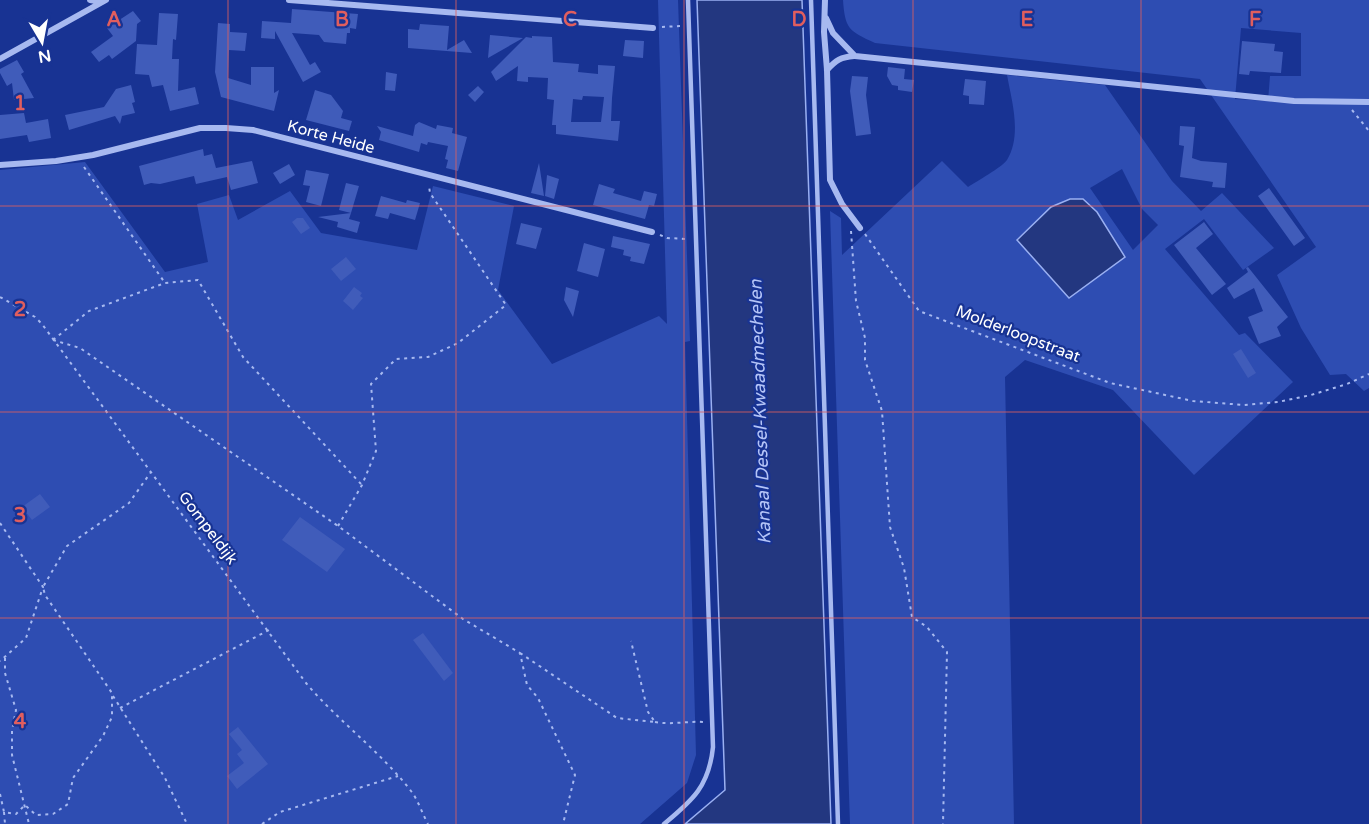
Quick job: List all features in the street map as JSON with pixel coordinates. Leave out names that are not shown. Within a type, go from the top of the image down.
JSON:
[{"type":"street","points":[[90,0],[104,1]]},
{"type":"street","points":[[290,0],[653,28]]},
{"type":"street","points":[[825,0],[824,32],[830,180],[835,192],[860,228]]},
{"type":"street","points":[[0,58],[104,1]]},
{"type":"street","points":[[826,18],[833,33],[855,56]]},
{"type":"street","points":[[827,70],[835,61],[843,57],[855,56],[1283,100],[1369,102]]},
{"type":"street","name":"Korte Heide","points":[[0,165],[77,157],[200,128],[254,130],[652,232]]},
{"type":"lane","points":[[664,824],[697,795],[707,777],[711,765],[713,722],[688,0]]},
{"type":"lane","points":[[811,0],[838,824]]},
{"type":"path","points":[[653,28],[689,26]]},
{"type":"path","points":[[1347,103],[1369,131]]},
{"type":"path","points":[[77,157],[165,283]]},
{"type":"path","points":[[338,526],[362,486],[376,451],[371,384],[396,359],[428,357],[458,344],[506,306],[430,193],[427,176]]},
{"type":"path","points":[[850,215],[856,301],[865,338],[865,360],[882,411],[890,527],[904,568],[912,617],[927,627],[947,652],[943,824]]},
{"type":"path","name":"Molderloopstraat","points":[[860,228],[920,311],[1110,383],[1193,401],[1244,405],[1278,402],[1311,395],[1347,384],[1369,374]]},
{"type":"path","points":[[652,232],[667,238],[695,239]]},
{"type":"path","points":[[53,340],[89,311],[165,283],[198,280],[243,357],[362,486]]},
{"type":"path","name":"Gompeldijk","points":[[0,297],[35,317],[325,706],[412,792],[428,824]]},
{"type":"path","points":[[53,340],[80,348],[338,526],[463,619],[520,653],[617,718],[667,724],[686,721],[713,722]]},
{"type":"path","points":[[0,661],[26,638],[44,587],[67,546],[129,503],[151,472]]},
{"type":"path","points":[[0,523],[44,587],[45,595],[112,693],[165,778],[187,824]]},
{"type":"path","points":[[120,708],[269,630]]},
{"type":"path","points":[[631,641],[648,712],[656,722]]},
{"type":"path","points":[[520,653],[527,685],[538,698],[575,775],[563,824]]},
{"type":"path","points":[[5,658],[5,673],[16,710],[12,731],[12,755],[29,824]]},
{"type":"path","points":[[25,805],[36,815],[53,814],[68,804],[73,778],[103,736],[112,717],[112,693]]},
{"type":"path","points":[[262,824],[280,812],[398,776]]},
{"type":"path","points":[[0,794],[6,824]]},
{"type":"path","points":[[4,812],[16,814],[25,805]]},
{"type":"shaded area","points":[[658,0],[678,0],[690,341],[685,342],[696,755],[687,783],[640,824],[0,824],[0,170],[85,162],[165,272],[208,262],[197,204],[229,195],[238,220],[290,191],[321,233],[417,250],[433,186],[514,206],[498,290],[552,364],[659,316],[667,324]]},
{"type":"shaded area","points":[[843,0],[1369,0],[1369,388],[1364,391],[1346,374],[1330,375],[1301,328],[1277,275],[1316,247],[1200,79],[875,43],[850,28],[845,17]],"holes":[[[1241,28],[1301,33],[1301,76],[1270,76],[1268,101],[1235,99]]]},
{"type":"shaded area","points":[[1007,75],[1105,85],[1172,181],[1201,211],[1222,193],[1274,248],[1243,270],[1204,219],[1165,249],[1239,335],[1245,333],[1293,382],[1194,475],[1113,390],[1025,360],[1005,377],[1014,824],[850,824],[830,211],[841,218],[842,255],[942,161],[968,187],[1004,163],[1012,150],[1015,129]],"holes":[[[1122,169],[1142,209],[1158,225],[1133,250],[1090,188]],[[1033,225],[1069,298],[1017,240]]]},
{"type":"water","name":"Kanaal Dessel-Kwaadmechelen","points":[[697,0],[802,0],[831,824],[685,824],[725,790]]},
{"type":"water","points":[[1070,199],[1083,199],[1097,212],[1125,257],[1069,298],[1017,240],[1051,207]]},
{"type":"building","points":[[292,9],[358,14],[356,29],[350,28],[346,44],[324,42],[319,35],[292,33],[310,65],[315,62],[321,72],[303,82],[275,31],[275,39],[261,38],[262,21],[291,23]]},
{"type":"building","points":[[133,11],[141,21],[137,24],[136,41],[112,59],[109,55],[99,62],[91,52],[113,36],[107,28]]},
{"type":"building","points":[[159,13],[178,14],[172,59],[179,59],[178,91],[195,87],[199,104],[170,111],[163,85],[152,87],[149,75],[135,74],[137,44],[157,45]]},
{"type":"building","points":[[218,23],[230,24],[230,32],[247,33],[245,51],[229,50],[228,78],[251,85],[251,67],[274,67],[274,93],[279,90],[274,111],[221,97],[215,72]]},
{"type":"building","points":[[420,24],[449,26],[447,50],[464,40],[472,53],[408,48],[408,29],[419,30]]},
{"type":"building","points":[[490,35],[523,38],[488,58]]},
{"type":"building","points":[[532,36],[552,37],[553,62],[579,64],[578,72],[598,74],[598,65],[615,66],[611,121],[620,121],[618,141],[556,134],[556,125],[552,125],[554,100],[547,99],[548,78],[528,77],[528,82],[517,81],[518,66],[496,81],[491,72],[526,37],[532,38]],"holes":[[[583,96],[604,97],[601,122],[571,122],[573,99],[582,100]]]},
{"type":"building","points":[[625,40],[644,41],[643,58],[623,56]]},
{"type":"building","points":[[1242,41],[1275,44],[1274,51],[1283,52],[1281,73],[1250,71],[1249,75],[1239,74]]},
{"type":"building","points":[[17,60],[24,72],[21,74],[34,98],[14,100],[12,83],[7,86],[0,73],[0,69]]},
{"type":"building","points":[[888,67],[905,69],[904,79],[914,80],[912,92],[898,90],[898,86],[892,85],[887,76]]},
{"type":"building","points":[[386,72],[397,74],[395,91],[385,90]]},
{"type":"building","points":[[852,76],[868,77],[866,95],[871,134],[856,136],[850,91]]},
{"type":"building","points":[[965,79],[986,81],[984,105],[969,104],[969,96],[963,95]]},
{"type":"building","points":[[131,85],[135,113],[122,116],[120,124],[115,116],[69,130],[65,115],[104,107],[116,89]]},
{"type":"building","points":[[478,86],[484,92],[475,102],[468,95]]},
{"type":"building","points":[[315,90],[331,95],[343,111],[341,118],[352,121],[349,131],[306,120]]},
{"type":"building","points":[[24,113],[26,123],[48,119],[51,138],[29,142],[27,135],[0,139],[0,115]]},
{"type":"building","points":[[419,122],[436,129],[437,125],[453,128],[452,133],[467,137],[458,171],[446,168],[448,160],[445,159],[448,146],[421,143],[419,152],[379,140],[381,132],[377,126],[413,136],[415,125]]},
{"type":"building","points":[[1180,126],[1195,127],[1192,158],[1227,163],[1225,188],[1212,187],[1213,182],[1180,177],[1184,146],[1179,145]]},
{"type":"building","points":[[203,149],[204,156],[212,154],[216,168],[252,161],[258,183],[231,190],[227,177],[196,184],[194,176],[160,184],[144,185],[139,166]]},
{"type":"building","points":[[539,163],[544,196],[531,193]]},
{"type":"building","points":[[289,164],[295,175],[280,184],[273,173]]},
{"type":"building","points":[[306,170],[329,174],[321,206],[306,202],[310,186],[303,185]]},
{"type":"building","points":[[547,175],[559,179],[554,199],[545,196]]},
{"type":"building","points":[[346,183],[359,186],[351,213],[339,210]]},
{"type":"building","points":[[599,184],[615,189],[613,193],[641,201],[644,191],[657,194],[654,206],[649,205],[645,219],[593,205]]},
{"type":"building","points":[[1269,188],[1305,238],[1294,246],[1258,196]]},
{"type":"building","points":[[381,196],[406,203],[407,200],[420,203],[415,220],[390,213],[388,219],[375,216]]},
{"type":"building","points":[[351,213],[349,219],[360,222],[357,233],[337,227],[338,222],[318,217]]},
{"type":"building","points":[[297,218],[303,218],[310,228],[301,234],[292,222]]},
{"type":"building","points":[[1204,222],[1213,234],[1196,248],[1226,284],[1212,295],[1174,245]]},
{"type":"building","points":[[521,223],[542,228],[536,249],[516,244]]},
{"type":"building","points":[[613,236],[650,244],[644,264],[630,261],[631,257],[623,255],[624,250],[611,247]]},
{"type":"building","points":[[584,243],[605,249],[598,277],[577,271]]},
{"type":"building","points":[[346,257],[356,269],[341,281],[331,269]]},
{"type":"building","points":[[1248,267],[1288,317],[1277,327],[1281,336],[1259,344],[1248,317],[1263,311],[1254,288],[1234,299],[1227,288],[1248,272],[1246,268]]},
{"type":"building","points":[[354,287],[362,293],[360,296],[363,298],[353,310],[343,301]]},
{"type":"building","points":[[566,287],[579,291],[573,317],[564,300]]},
{"type":"building","points":[[1241,349],[1256,373],[1248,378],[1233,354]]},
{"type":"building","points":[[40,494],[50,507],[32,520],[22,507]]},
{"type":"building","points":[[300,517],[345,549],[327,572],[282,540]]},
{"type":"building","points":[[423,633],[453,673],[444,681],[413,640]]},
{"type":"building","points":[[238,727],[268,764],[237,789],[227,776],[244,763],[237,754],[242,750],[229,734]]}]
